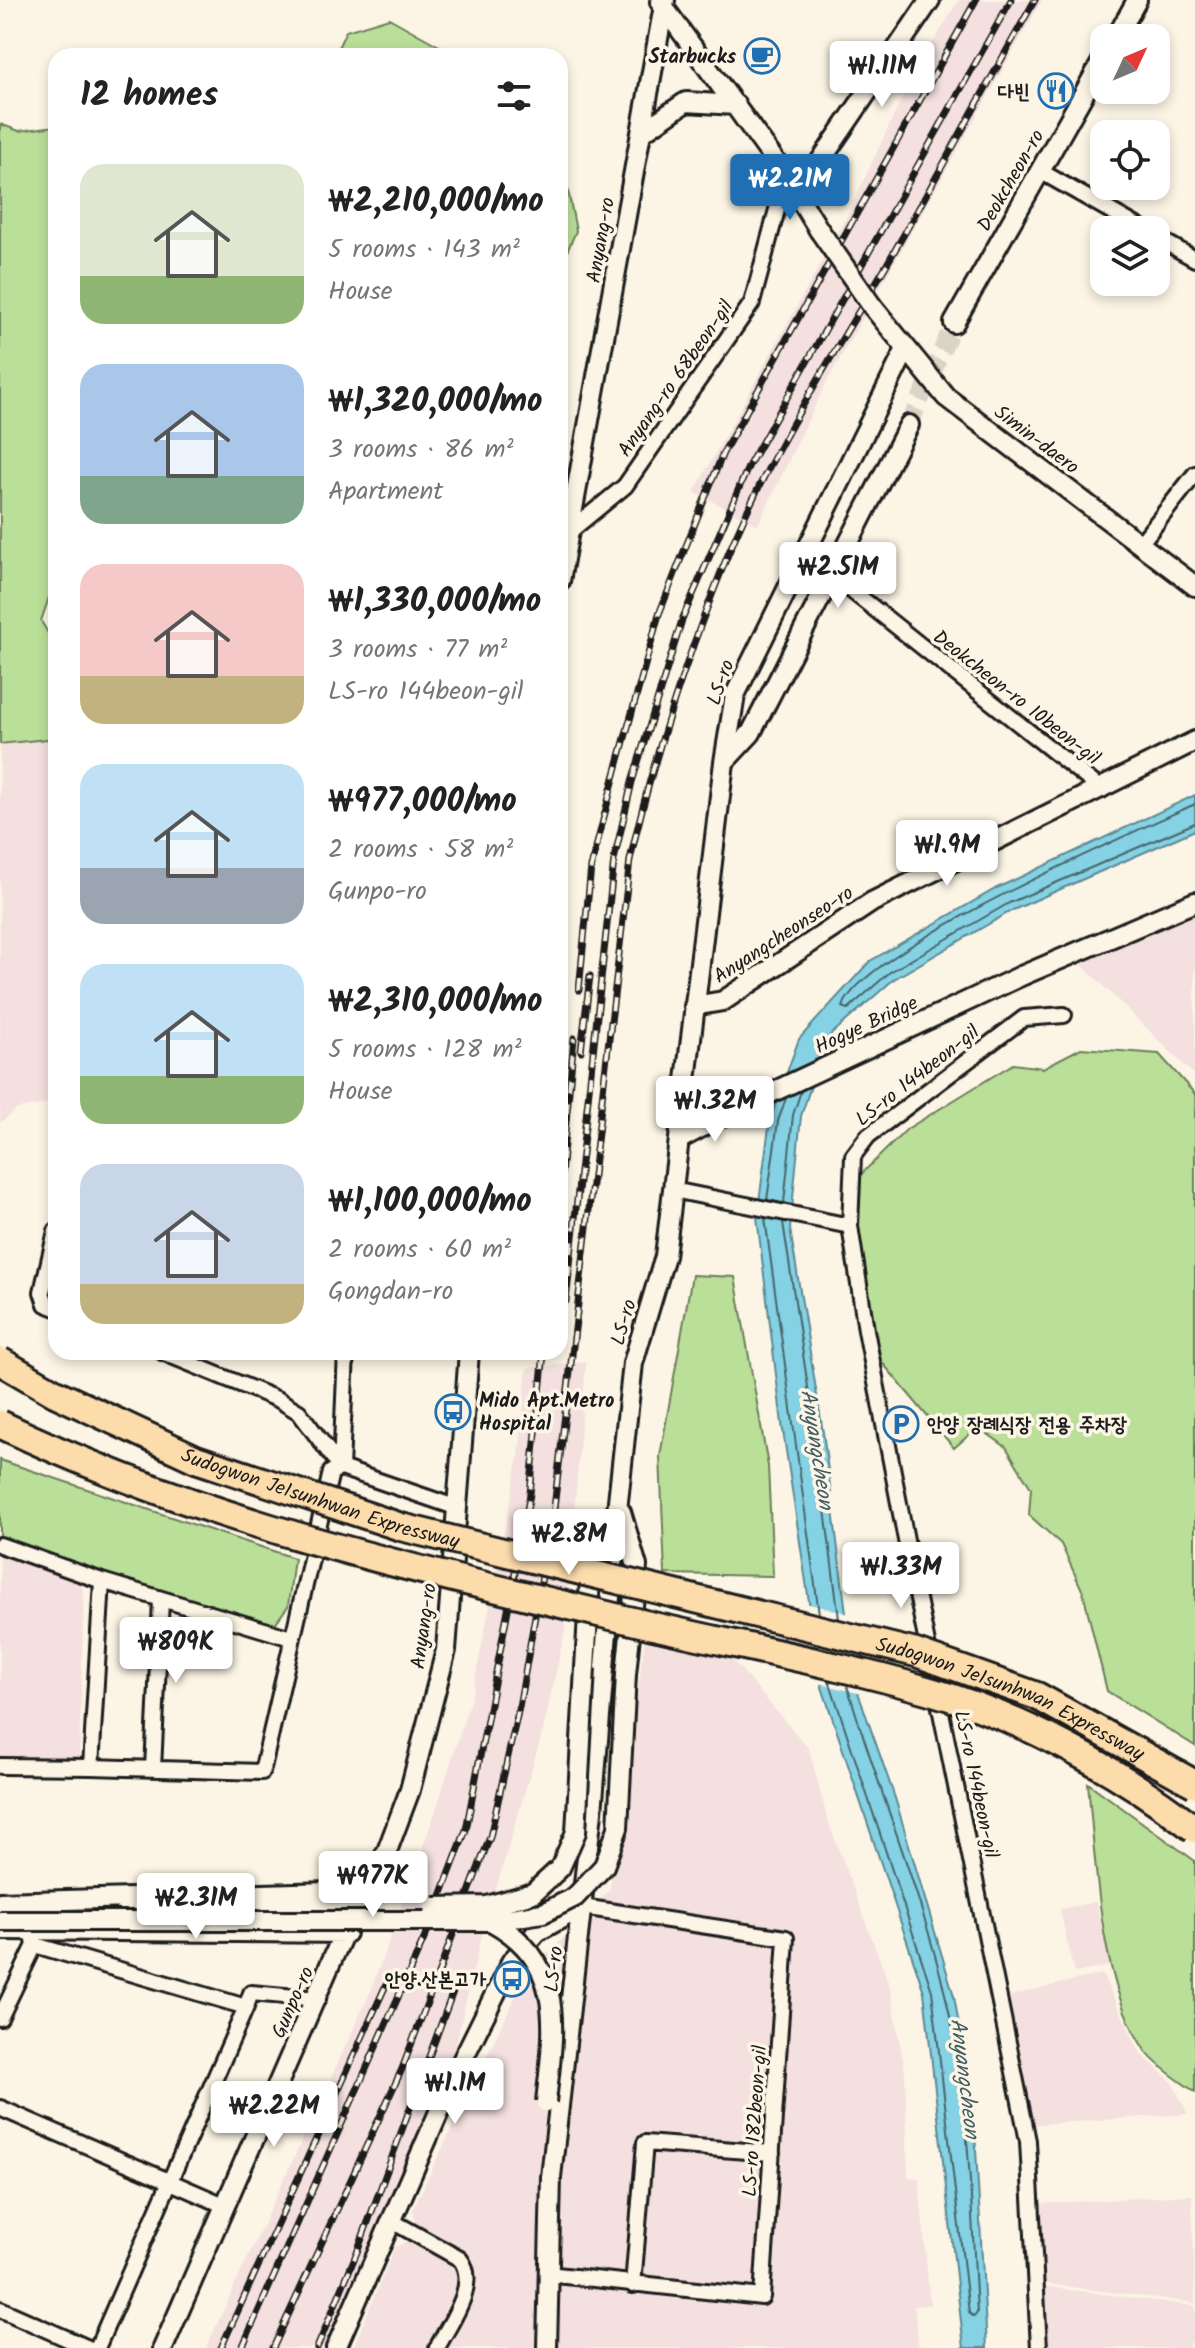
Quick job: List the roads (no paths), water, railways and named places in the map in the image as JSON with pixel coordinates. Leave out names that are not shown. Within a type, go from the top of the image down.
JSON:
[{"type":"highway","name":"Sudogwon Je1sunhwan Expressway","points":[[0,1361],[55,1393],[196,1459],[401,1527],[943,1663],[1037,1696],[1195,1784]]},
{"type":"highway","name":"Sudogwon Je1sunhwan Expressway","points":[[0,1424],[162,1494],[294,1538],[932,1691],[1038,1734],[1110,1772],[1195,1829]]},
{"type":"street","points":[[662,2],[798,194],[930,0]]},
{"type":"street","points":[[1124,24],[1137,0]]},
{"type":"street","name":"Anyang-ro","points":[[568,537],[662,2]]},
{"type":"street","name":"Deokcheon-ro","points":[[954,323],[1090,83]]},
{"type":"street","points":[[641,133],[686,102],[736,105]]},
{"type":"street","points":[[1040,171],[1119,216]]},
{"type":"street","name":"Anyang-ro 68beon-gil","points":[[569,532],[625,486],[752,303],[786,176]]},
{"type":"street","name":"Simin-daero","points":[[798,194],[872,306],[946,397],[1195,586]]},
{"type":"street","points":[[1170,245],[1195,259]]},
{"type":"street","name":"LS-ro","points":[[547,2348],[551,2177],[582,1907],[633,1363],[665,1256],[724,762],[735,695],[906,349]]},
{"type":"street","points":[[724,762],[751,733],[909,425]]},
{"type":"street","points":[[1140,544],[1195,474]]},
{"type":"street","name":"Deokcheon-ro 10beon-gil","points":[[832,575],[1102,790]]},
{"type":"street","name":"Anyangcheonseo-ro","points":[[694,1006],[723,1001],[872,902],[1195,741]]},
{"type":"street","name":"Hogye Bridge","points":[[680,1139],[730,1112],[1021,976],[1195,902]]},
{"type":"street","name":"LS-ro 144beon-gil","points":[[1039,2348],[1028,2141],[843,1225],[853,1156],[868,1136],[1024,1018],[1064,1015]]},
{"type":"street","points":[[673,1190],[843,1225]]},
{"type":"street","points":[[48,1272],[42,1292],[48,1305]]},
{"type":"street","points":[[183,1360],[279,1400],[299,1412],[341,1468],[458,1508]]},
{"type":"street","points":[[341,1468],[346,1360]]},
{"type":"street","name":"Anyang-ro","points":[[362,1891],[387,1851],[410,1790],[446,1650],[468,1360]]},
{"type":"street","points":[[0,1766],[262,1772],[331,1472],[341,1468]]},
{"type":"street","points":[[0,1912],[487,1906],[533,1893],[560,1868],[576,1832],[591,1561],[618,1501]]},
{"type":"street","points":[[0,1921],[491,1921],[543,1913],[575,1897],[604,1866],[618,1828],[626,1674],[637,1566],[618,1501]]},
{"type":"street","points":[[0,1545],[161,1600],[291,1638]]},
{"type":"street","points":[[91,1767],[102,1581]]},
{"type":"street","points":[[153,1769],[161,1600]]},
{"type":"street","points":[[0,1902],[362,1891]]},
{"type":"street","name":"Gunpo-ro","points":[[163,2348],[318,1999],[362,1891]]},
{"type":"street","points":[[336,2348],[456,2073],[511,1962],[537,1932],[582,1907]]},
{"type":"street","name":"LS-ro 182beon-gil","points":[[547,2274],[762,2297],[786,1938],[582,1907]]},
{"type":"street","points":[[491,1921],[525,1945],[546,1980],[552,2011],[546,2102],[551,2177]]},
{"type":"street","points":[[0,1930],[34,1938],[246,2007]]},
{"type":"street","points":[[34,1938],[346,1933]]},
{"type":"street","points":[[0,2018],[34,1938]]},
{"type":"street","points":[[97,2348],[251,1993],[318,1999]]},
{"type":"street","points":[[0,2108],[226,2206]]},
{"type":"street","points":[[633,2285],[645,2143],[772,2153]]},
{"type":"street","points":[[390,2220],[460,2259],[465,2266],[466,2285],[437,2348]]},
{"type":"street","points":[[0,2309],[88,2348]]},
{"type":"water","name":"Anyangcheon","points":[[1195,795],[1195,830],[1013,910],[894,979],[827,1038],[801,1116],[790,1229],[824,1439],[855,1684],[895,1798],[954,1996],[974,2113],[987,2348],[964,2348],[924,1992],[822,1687],[782,1424],[757,1217],[770,1119],[799,1039],[870,961],[997,888]]},
{"type":"tunnel","points":[[909,425],[954,323]]},
{"type":"railway","points":[[579,990],[591,867],[614,778],[659,614],[723,453],[976,0]]},
{"type":"railway","points":[[568,1283],[614,860],[632,782],[682,620],[749,465],[1011,0]]},
{"type":"railway","points":[[273,2348],[402,2069],[490,1837],[519,1707],[554,1508],[630,860],[670,712],[723,567],[758,488],[1035,0]]},
{"type":"railway","points":[[581,1051],[590,976]]},
{"type":"railway","points":[[568,1101],[574,1038]]},
{"type":"railway","points":[[242,2348],[428,1930],[466,1830],[530,1494],[543,1360]]},
{"type":"railway","points":[[221,2348],[386,1985]]},
{"type":"railway","points":[[317,2348],[357,2252],[455,1986]]},
{"type":"place","name":"Starbucks","points":[[762,56]]},
{"type":"place","name":"다빈","points":[[1056,91]]},
{"type":"place","name":"Mido Apt.Metro Hospital","points":[[453,1412]]},
{"type":"place","name":"안양 장례식장 전용 주차장","points":[[901,1424]]},
{"type":"place","name":"안양.산본고가","points":[[512,1979]]}]
